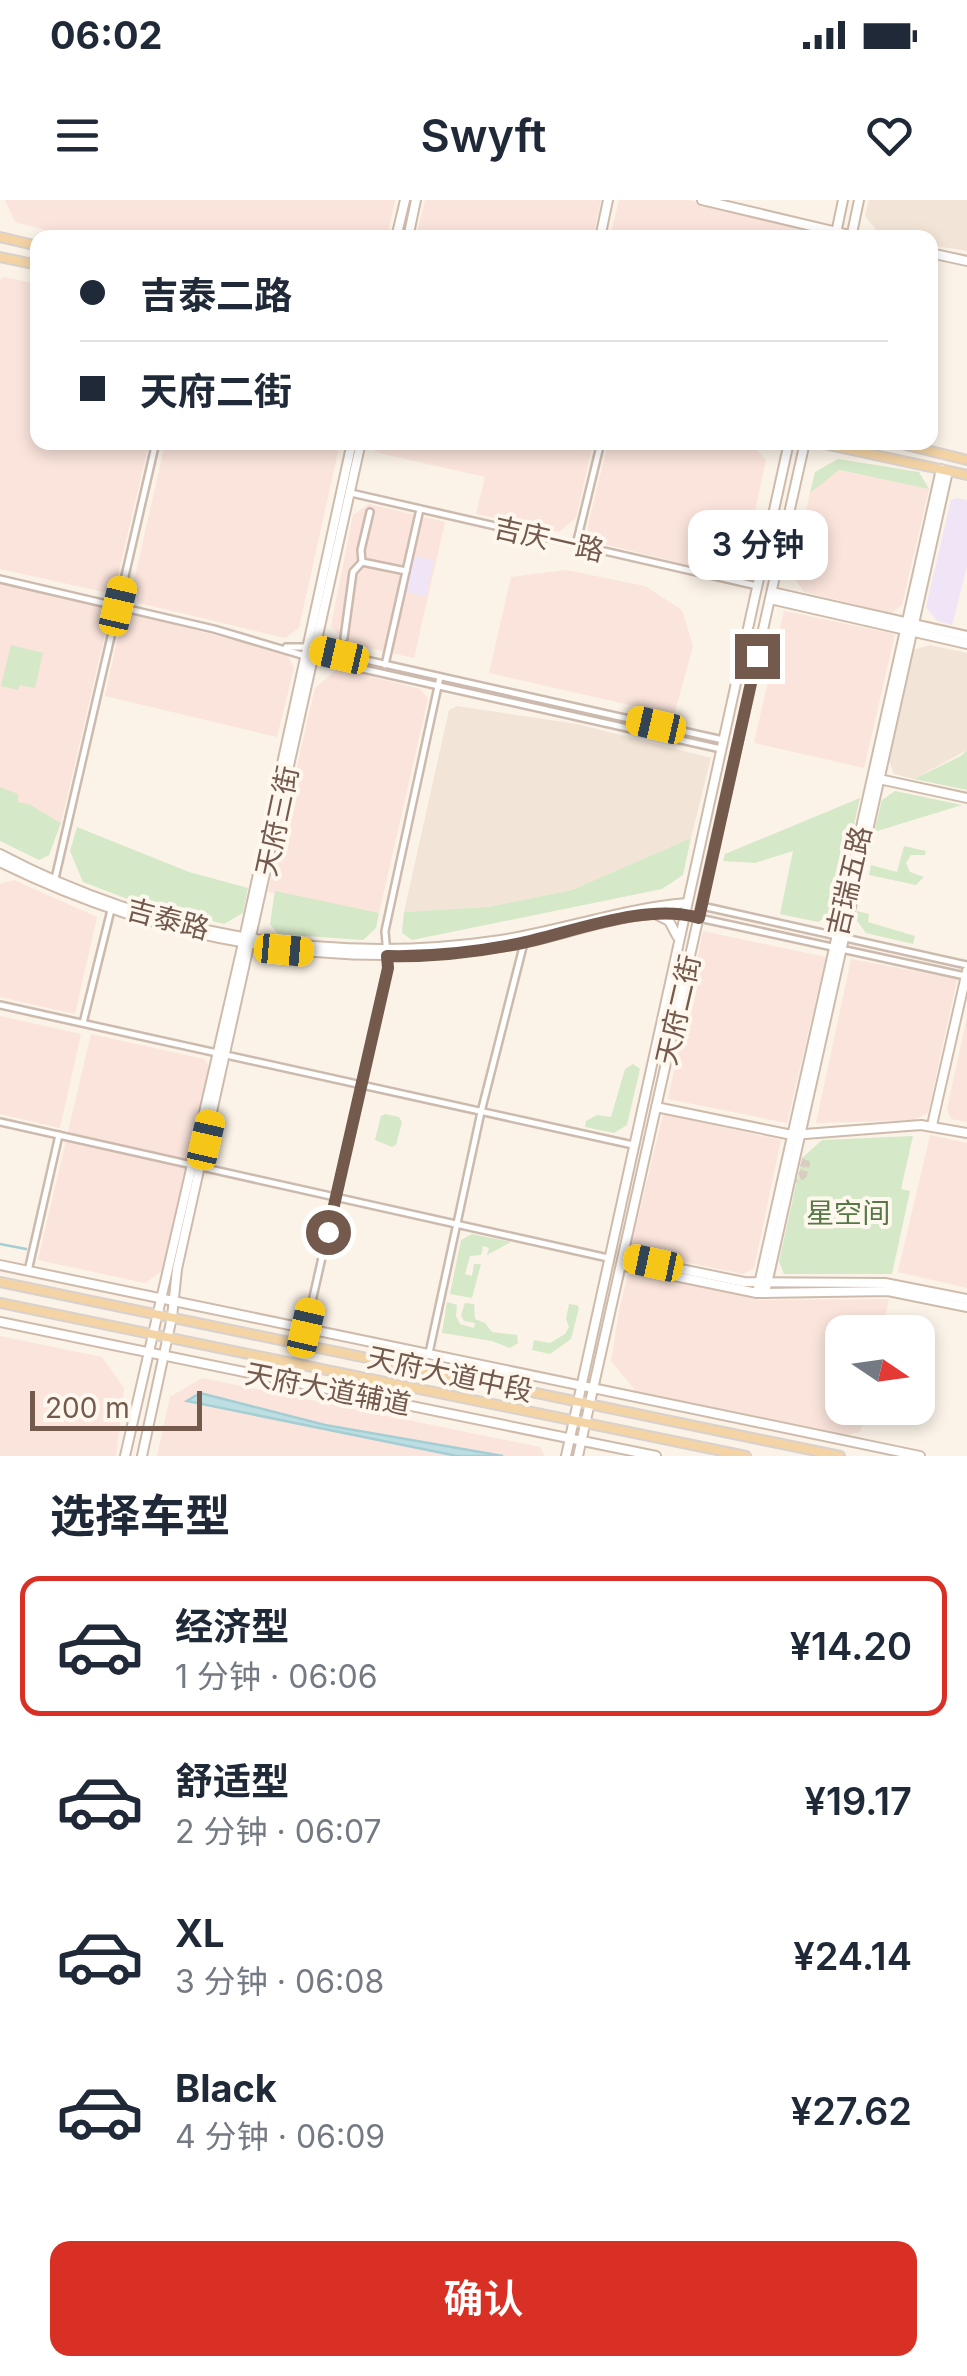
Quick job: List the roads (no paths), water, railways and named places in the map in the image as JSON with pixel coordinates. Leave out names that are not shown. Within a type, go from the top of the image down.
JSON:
[{"type":"main road","points":[[0,237],[30,244]]},
{"type":"main road","points":[[0,257],[30,263]]},
{"type":"main road","points":[[853,450],[967,475]]},
{"type":"main road","points":[[926,450],[967,460]]},
{"type":"main road","name":"天府大道中段","points":[[0,1282],[840,1456]]},
{"type":"main road","name":"天府大道中段","points":[[0,1303],[746,1456]]},
{"type":"street","points":[[398,230],[405,200]]},
{"type":"street","points":[[410,230],[416,200]]},
{"type":"street","points":[[602,230],[608,200]]},
{"type":"street","points":[[702,200],[820,230]]},
{"type":"street","points":[[837,230],[843,200]]},
{"type":"street","points":[[852,230],[859,200]]},
{"type":"street","points":[[938,255],[967,261]]},
{"type":"street","points":[[54,884],[154,450]]},
{"type":"street","name":"天府三街","points":[[126,1456],[156,1314],[222,1054],[345,492],[351,450]]},
{"type":"street","name":"天府三街","points":[[345,492],[358,450]]},
{"type":"street","points":[[576,544],[599,450]]},
{"type":"street","name":"天府二街","points":[[566,1456],[787,450]]},
{"type":"street","name":"天府二街","points":[[578,1456],[803,450]]},
{"type":"street","name":"吉瑞五路","points":[[762,1288],[944,470]]},
{"type":"street","name":"吉庆一路","points":[[345,492],[757,586]]},
{"type":"street","points":[[385,664],[420,509]]},
{"type":"street","points":[[344,638],[348,618],[344,614],[353,572],[362,562],[370,512]]},
{"type":"street","points":[[362,562],[406,570]]},
{"type":"street","points":[[0,579],[284,648],[440,676],[722,744]]},
{"type":"street","points":[[771,595],[967,640]]},
{"type":"street","name":"吉瑞五路","points":[[840,936],[879,779],[909,627]]},
{"type":"street","points":[[310,652],[438,685],[722,744]]},
{"type":"street","points":[[306,1328],[388,968],[384,930],[440,676]]},
{"type":"street","points":[[879,779],[967,798]]},
{"type":"street","name":"吉泰路","points":[[1,861],[112,907],[203,936],[300,951],[455,952],[657,914],[699,918]]},
{"type":"street","name":"吉泰路","points":[[525,939],[641,910],[687,903],[702,906]]},
{"type":"street","points":[[702,906],[840,936],[967,971]]},
{"type":"street","points":[[83,1023],[112,907]]},
{"type":"street","points":[[657,914],[676,929],[676,952]]},
{"type":"street","points":[[699,918],[967,971]]},
{"type":"street","points":[[429,1353],[481,1112],[525,939]]},
{"type":"street","points":[[932,1126],[967,971]]},
{"type":"street","points":[[0,1005],[633,1145]]},
{"type":"street","points":[[656,1108],[796,1135],[932,1126],[967,1133]]},
{"type":"street","points":[[0,1122],[608,1258]]},
{"type":"street","points":[[28,1271],[59,1135]]},
{"type":"street","name":"吉瑞五路","points":[[762,1288],[793,1179],[796,1135]]},
{"type":"street","name":"天府三街","points":[[142,1456],[172,1317],[196,1166]]},
{"type":"street","points":[[622,1261],[762,1288],[888,1291],[967,1307]]},
{"type":"street","name":"天府大道辅道","points":[[0,1265],[920,1456]]},
{"type":"street","points":[[762,1288],[884,1283],[967,1299]]},
{"type":"street","name":"天府大道辅道","points":[[0,1322],[656,1456]]},
{"type":"water","points":[[200,1393],[325,1425],[503,1456],[457,1456],[187,1401]]},
{"type":"waterway","points":[[0,1244],[26,1249]]},
{"type":"tunnel","points":[[790,1158],[806,1164],[803,1175],[795,1179]]},
{"type":"tunnel","points":[[764,1287],[895,1288]]},
{"type":"park label","name":"星空间","points":[[848,1213]]}]
